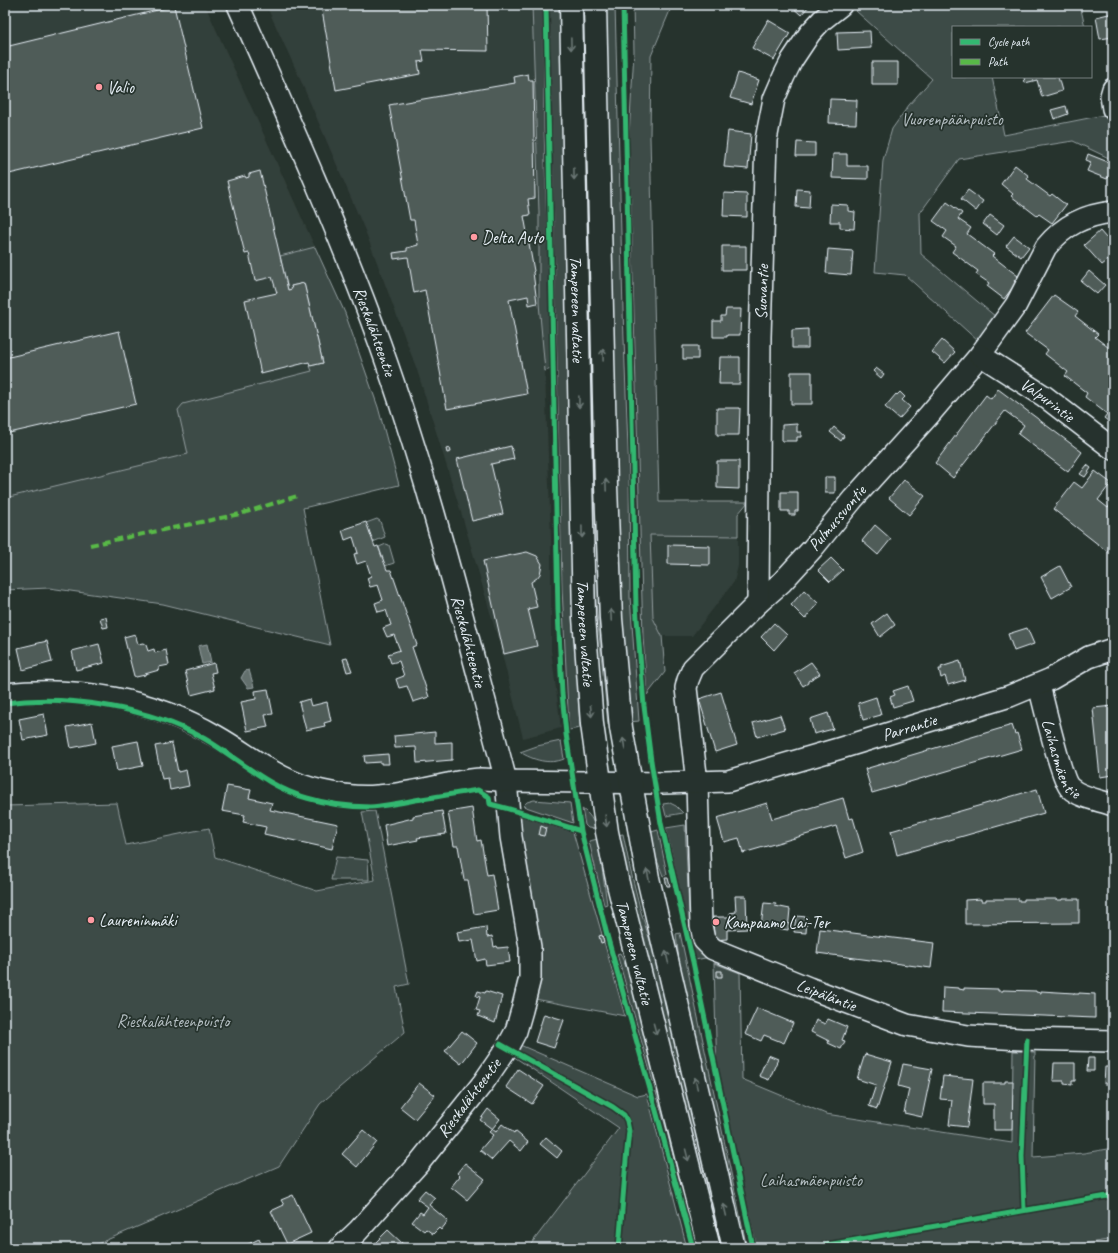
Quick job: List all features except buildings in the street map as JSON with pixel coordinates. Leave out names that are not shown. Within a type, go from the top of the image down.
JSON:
[{"type":"highway","name":"Tampereen valtatie","points":[[571,5],[584,617],[592,724],[608,832],[618,884],[709,1248]]},
{"type":"highway","name":"Tampereen valtatie","points":[[595,5],[606,486],[611,619],[621,728],[649,882],[734,1248]]},
{"type":"street","name":"Rieskalähteentie","points":[[238,5],[290,120],[352,268],[410,433],[451,573],[500,754],[506,781],[511,837],[530,946],[530,978],[516,1030],[508,1048],[483,1083],[424,1157],[358,1231],[340,1248]]},
{"type":"street","name":"Suovantie","points":[[758,603],[760,329],[766,140],[774,99],[792,60],[810,33],[822,20],[841,5]]},
{"type":"street","points":[[1113,89],[1111,96],[1113,109]]},
{"type":"street","name":"Pulmussuontie","points":[[697,783],[687,699],[688,680],[693,668],[758,603],[782,582],[813,548],[852,499],[929,415],[980,355],[1016,306],[1046,247],[1052,239],[1071,224],[1083,218],[1113,212]]},
{"type":"street","name":"Valpurintie","points":[[980,355],[1044,396],[1113,449]]},
{"type":"street","name":"Parrantie","points":[[697,783],[728,781],[765,771],[974,707],[1039,685],[1089,657],[1113,649]]},
{"type":"street","name":"Laihasmäentie","points":[[1039,685],[1069,787],[1081,795],[1113,805]]},
{"type":"street","points":[[5,694],[72,693],[133,701],[181,718],[203,729],[266,768],[294,783],[308,788],[335,794],[376,796],[475,779],[506,781],[697,783]]},
{"type":"street","name":"Leipäläntie","points":[[697,783],[701,925],[704,940],[713,949],[809,988],[907,1025],[968,1036],[1113,1041]]},
{"type":"shaded area","points":[[5,5],[205,5],[345,313],[378,407],[5,526]]},
{"type":"shaded area","points":[[266,5],[532,5],[551,540],[551,650],[561,728],[523,738],[501,650],[463,519],[417,370],[366,233],[297,72]]},
{"type":"shaded area","points":[[650,535],[738,536],[738,566],[734,582],[692,636],[662,636],[653,618]]},
{"type":"shaded area","points":[[207,644],[211,662],[202,664],[198,646]]},
{"type":"shaded area","points":[[249,670],[254,687],[248,688],[241,678],[245,671]]},
{"type":"green space","points":[[532,5],[543,5],[544,128],[551,369],[545,371],[539,303],[539,212]]},
{"type":"green space","points":[[549,5],[561,5],[573,588],[580,728],[569,730],[562,588]]},
{"type":"green space","points":[[579,5],[586,5],[612,724],[608,725],[591,553]]},
{"type":"green space","points":[[605,5],[615,5],[629,477],[630,597],[639,721],[629,722],[618,597]]},
{"type":"green space","points":[[633,5],[674,5],[671,8],[651,56],[650,137],[659,502],[748,502],[738,514],[738,536],[650,535],[653,618],[662,636],[665,672],[647,695],[643,637],[629,136],[634,52]]},
{"type":"green space","name":"Vuorenpäänpuisto","points":[[865,5],[1080,5],[1085,26],[952,26],[952,78],[992,78],[1004,135],[1109,114],[1113,138],[1113,160],[1073,141],[959,159],[920,213],[921,254],[996,317],[978,341],[905,275],[875,272],[883,160],[892,129],[909,105],[932,79],[856,11]]},
{"type":"green space","points":[[315,247],[345,313],[378,407],[399,485],[303,508],[330,645],[163,604],[49,588],[5,590],[5,498],[188,454],[178,410],[183,404],[312,371],[310,366],[323,363],[304,283],[291,286],[292,289],[288,290],[280,256]]},
{"type":"green space","points":[[377,519],[380,521],[385,537],[373,542],[366,523]]},
{"type":"green space","points":[[386,544],[389,545],[394,563],[385,566],[379,547]]},
{"type":"green space","points":[[561,741],[564,759],[558,761],[541,761],[520,752],[537,746]]},
{"type":"green space","points":[[534,800],[570,803],[573,823],[523,806],[527,802]]},
{"type":"green space","name":"Rieskalähteenpuisto","points":[[117,803],[126,845],[209,828],[215,857],[317,891],[375,880],[362,812],[375,811],[409,984],[396,987],[405,1032],[320,1104],[279,1166],[88,1248],[5,1248],[5,806]]},
{"type":"green space","points":[[670,803],[676,806],[683,813],[666,816],[663,804]]},
{"type":"green space","points":[[582,809],[591,818],[596,829],[588,828],[585,825]]},
{"type":"green space","points":[[521,816],[573,832],[625,1016],[535,999],[521,845],[519,817]]},
{"type":"green space","points":[[685,825],[689,911],[693,937],[710,957],[695,960],[666,828]]},
{"type":"green space","points":[[658,830],[667,874],[663,876],[648,833]]},
{"type":"green space","points":[[623,834],[641,912],[660,973],[725,1248],[719,1248],[617,835]]},
{"type":"green space","points":[[598,839],[607,904],[604,905],[589,841]]},
{"type":"green space","points":[[336,857],[368,860],[369,880],[331,880]]},
{"type":"green space","points":[[680,933],[747,1248],[742,1248],[683,996],[676,934]]},
{"type":"green space","points":[[620,953],[634,985],[701,1248],[696,1248],[666,1128],[617,954]]},
{"type":"green space","name":"Laihasmäenpuisto","points":[[714,963],[740,973],[742,1079],[826,1114],[1012,1143],[1013,1051],[1035,1052],[1033,1157],[1084,1153],[1113,1148],[1113,1239],[1060,1248],[757,1248],[717,1077]]},
{"type":"green space","points":[[520,1045],[638,1096],[647,1094],[687,1248],[528,1248],[619,1128],[513,1056]]},
{"type":"marked path","points":[[90,545],[240,514],[297,496]]},
{"type":"cycle path","points":[[546,5],[558,611],[562,693],[566,734],[581,831],[608,939],[693,1248]]},
{"type":"cycle path","points":[[623,5],[636,606],[644,706],[661,823],[693,962],[753,1248]]},
{"type":"cycle path","points":[[5,703],[55,700],[81,702],[108,706],[159,719],[183,728],[205,739],[266,780],[279,787],[322,802],[346,806],[370,807],[478,790],[489,797],[490,804],[581,831]]},
{"type":"cycle path","points":[[1024,1210],[1022,1156],[1027,1039]]},
{"type":"cycle path","points":[[500,1044],[613,1107],[624,1115],[629,1131],[619,1248]]},
{"type":"cycle path","points":[[810,1248],[1113,1195]]},
{"type":"place","name":"Valio","points":[[99,87]]},
{"type":"place","name":"Delta Auto","points":[[474,237]]},
{"type":"place","name":"Laureninmäki","points":[[91,920]]},
{"type":"place","name":"Kampaamo Lai-Ter","points":[[716,922]]}]
